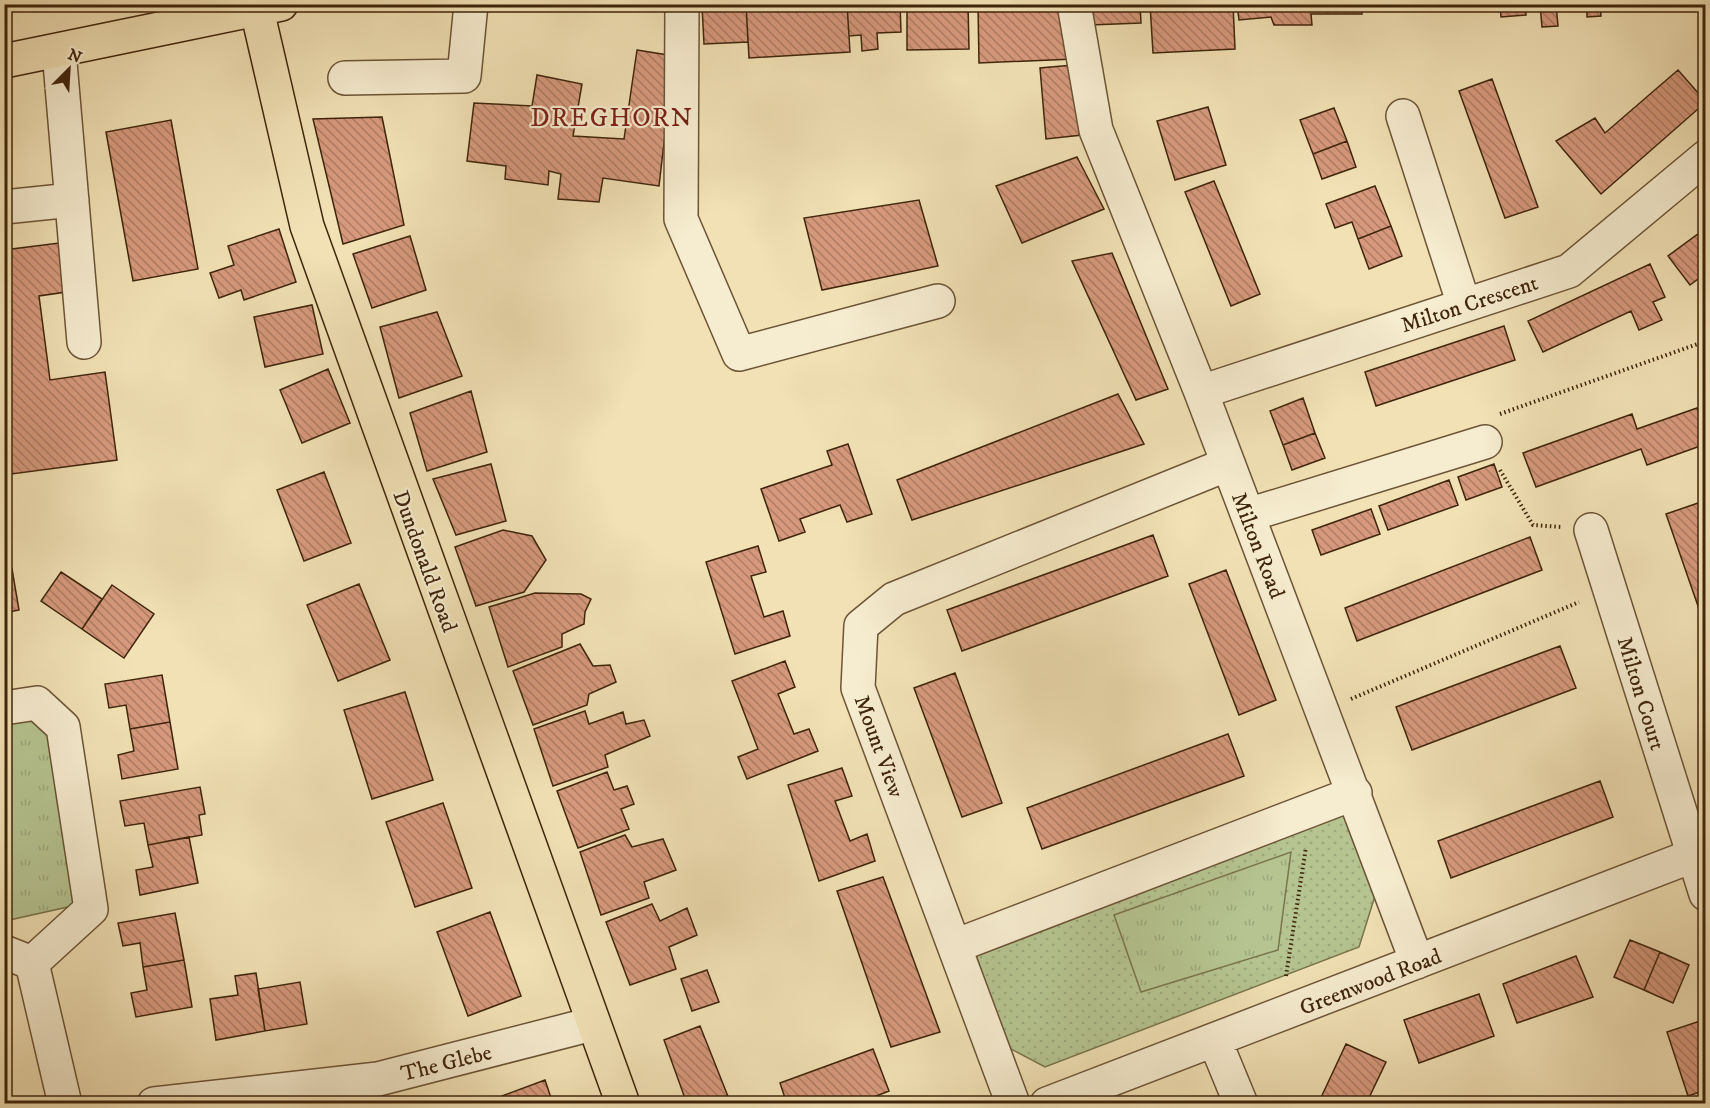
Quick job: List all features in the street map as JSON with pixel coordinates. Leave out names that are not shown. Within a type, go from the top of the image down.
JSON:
[{"type":"main road","points":[[4,61],[265,6]]},
{"type":"main road","name":"Dundonald Road","points":[[265,6],[307,226],[592,1024],[623,1104]]},
{"type":"street","points":[[345,78],[464,76],[471,4]]},
{"type":"street","points":[[682,4],[681,219],[739,354],[938,301]]},
{"type":"street","name":"Milton Road","points":[[1074,4],[1096,130],[1201,392],[1355,793],[1417,962]]},
{"type":"street","points":[[59,51],[84,342]]},
{"type":"street","points":[[1403,116],[1464,305]]},
{"type":"street","name":"Milton Crescent","points":[[1201,392],[1569,271],[1706,157]]},
{"type":"street","points":[[4,207],[72,200]]},
{"type":"street","points":[[1248,515],[1485,442]]},
{"type":"street","name":"Mount View","points":[[1013,1104],[858,688],[861,626],[894,599],[1228,464]]},
{"type":"street","name":"Milton Court","points":[[1591,530],[1692,856],[1706,894]]},
{"type":"street","points":[[4,708],[37,703],[63,728],[91,909],[18,958],[65,1104]]},
{"type":"street","points":[[955,946],[1355,793]]},
{"type":"street","name":"Greenwood Road","points":[[1047,1104],[1281,1016],[1692,856]]},
{"type":"street","name":"The Glebe","points":[[154,1104],[378,1079],[592,1024]]},
{"type":"street","points":[[1215,1041],[1241,1104]]},
{"type":"path","points":[[1591,530],[1533,525],[1516,501],[1485,442],[1497,415],[1706,342]]},
{"type":"path","points":[[1323,711],[1609,590]]},
{"type":"path","points":[[1281,1016],[1311,810]]},
{"type":"green space","points":[[28,712],[52,731],[80,876],[72,906],[5,921],[5,716]]},
{"type":"green space","points":[[1349,812],[1375,896],[1359,947],[1045,1067],[1009,1048],[976,955]]},
{"type":"green space","points":[[1291,852],[1278,950],[1141,992],[1114,915]]},
{"type":"building","points":[[746,4],[847,4],[850,52],[749,58]]},
{"type":"building","points":[[746,4],[748,42],[704,44],[702,6]]},
{"type":"building","points":[[847,4],[900,4],[901,32],[877,33],[878,49],[862,51],[861,35],[849,36]]},
{"type":"building","points":[[907,4],[968,4],[969,49],[907,50]]},
{"type":"building","points":[[978,4],[1072,4],[1074,59],[979,63]]},
{"type":"building","points":[[1089,4],[1140,4],[1141,23],[1090,25]]},
{"type":"building","points":[[1150,4],[1233,4],[1235,49],[1153,53]]},
{"type":"building","points":[[1237,4],[1361,4],[1362,14],[1311,14],[1312,25],[1274,25],[1271,17],[1239,20]]},
{"type":"building","points":[[1424,4],[1452,4],[1453,10],[1424,11]]},
{"type":"building","points":[[1500,4],[1525,4],[1526,15],[1501,17]]},
{"type":"building","points":[[1540,4],[1556,4],[1558,26],[1542,27]]},
{"type":"building","points":[[1587,4],[1600,4],[1601,16],[1587,17]]},
{"type":"building","points":[[637,50],[674,56],[659,186],[603,178],[599,202],[558,199],[561,174],[549,171],[548,185],[505,179],[506,166],[467,161],[474,103],[532,106],[537,75],[582,84],[573,136],[624,139]]},
{"type":"building","points":[[1073,65],[1082,135],[1046,139],[1040,68]]},
{"type":"building","points":[[1678,70],[1706,102],[1601,194],[1556,141],[1595,118],[1605,133]]},
{"type":"building","points":[[1492,79],[1538,207],[1505,218],[1459,91]]},
{"type":"building","points":[[1208,107],[1226,165],[1175,180],[1157,121]]},
{"type":"building","points":[[1334,108],[1347,141],[1313,154],[1300,120]]},
{"type":"building","points":[[382,117],[404,225],[343,244],[313,119]]},
{"type":"building","points":[[171,120],[198,269],[133,281],[106,132]]},
{"type":"building","points":[[1347,141],[1356,167],[1322,179],[1313,154]]},
{"type":"building","points":[[1077,157],[1104,209],[1022,243],[996,186]]},
{"type":"building","points":[[1214,181],[1260,294],[1231,306],[1185,192]]},
{"type":"building","points":[[1375,186],[1391,226],[1358,239],[1352,222],[1335,228],[1326,204]]},
{"type":"building","points":[[919,200],[938,266],[822,290],[804,218]]},
{"type":"building","points":[[1391,226],[1402,256],[1369,269],[1358,239]]},
{"type":"building","points":[[1706,228],[1706,273],[1690,285],[1668,256]]},
{"type":"building","points":[[279,229],[296,282],[244,300],[241,290],[219,298],[210,273],[234,265],[228,246]]},
{"type":"building","points":[[410,236],[426,290],[372,308],[353,254]]},
{"type":"building","points":[[59,243],[66,292],[39,296],[50,380],[105,372],[117,460],[4,475],[4,250]]},
{"type":"building","points":[[1112,253],[1168,389],[1136,400],[1072,261]]},
{"type":"building","points":[[1650,264],[1665,297],[1653,302],[1662,320],[1639,330],[1631,311],[1543,352],[1528,321]]},
{"type":"building","points":[[312,305],[323,354],[265,367],[254,317]]},
{"type":"building","points":[[437,312],[462,376],[399,398],[380,327]]},
{"type":"building","points":[[1504,326],[1515,360],[1376,406],[1365,372]]},
{"type":"building","points":[[328,369],[350,423],[302,443],[280,390]]},
{"type":"building","points":[[471,391],[487,452],[427,471],[410,413]]},
{"type":"building","points":[[1118,394],[1144,444],[912,520],[897,480]]},
{"type":"building","points":[[1303,398],[1315,433],[1283,445],[1270,411]]},
{"type":"building","points":[[1697,408],[1706,431],[1706,444],[1647,465],[1641,449],[1536,487],[1523,453],[1632,414],[1637,429]]},
{"type":"building","points":[[1315,433],[1325,458],[1292,470],[1283,445]]},
{"type":"building","points":[[848,444],[872,514],[847,522],[840,505],[800,519],[805,532],[779,541],[761,489],[832,465],[827,451]]},
{"type":"building","points":[[491,464],[506,521],[456,535],[433,479]]},
{"type":"building","points":[[1494,464],[1502,487],[1466,500],[1458,477]]},
{"type":"building","points":[[324,472],[351,543],[304,561],[277,490]]},
{"type":"building","points":[[1449,480],[1458,505],[1388,530],[1379,506]]},
{"type":"building","points":[[1704,501],[1706,504],[1706,629],[1666,514]]},
{"type":"building","points":[[1371,509],[1380,534],[1321,555],[1312,530]]},
{"type":"building","points":[[503,530],[532,536],[546,560],[524,592],[476,606],[455,547]]},
{"type":"building","points":[[1153,535],[1168,576],[962,651],[947,610]]},
{"type":"building","points":[[1530,537],[1542,570],[1357,641],[1345,608]]},
{"type":"building","points":[[758,546],[766,572],[751,576],[764,617],[783,611],[790,636],[735,654],[706,562]]},
{"type":"building","points":[[12,569],[19,610],[4,613],[4,571]]},
{"type":"building","points":[[1226,570],[1276,700],[1239,715],[1189,584]]},
{"type":"building","points":[[61,572],[102,599],[82,629],[41,601]]},
{"type":"building","points":[[359,584],[390,660],[338,681],[307,605]]},
{"type":"building","points":[[112,585],[154,614],[124,658],[82,629]]},
{"type":"building","points":[[535,593],[581,594],[591,599],[585,612],[584,624],[562,634],[562,647],[508,667],[489,607]]},
{"type":"building","points":[[580,644],[593,666],[610,665],[616,682],[589,694],[587,705],[533,725],[513,671]]},
{"type":"building","points":[[1560,646],[1576,688],[1412,750],[1396,707]]},
{"type":"building","points":[[785,661],[795,687],[778,694],[794,734],[809,729],[818,751],[747,779],[738,757],[758,749],[732,681]]},
{"type":"building","points":[[955,673],[1002,803],[962,817],[914,688]]},
{"type":"building","points":[[162,675],[170,722],[130,729],[126,705],[109,708],[105,684]]},
{"type":"building","points":[[405,692],[433,780],[372,799],[344,710]]},
{"type":"building","points":[[585,711],[589,724],[623,712],[626,724],[644,720],[650,736],[605,755],[608,767],[553,786],[534,729]]},
{"type":"building","points":[[170,722],[178,769],[122,779],[118,755],[134,751],[130,729]]},
{"type":"building","points":[[1228,734],[1244,776],[1042,849],[1027,808]]},
{"type":"building","points":[[842,768],[852,796],[835,801],[850,841],[867,834],[875,861],[819,881],[788,785]]},
{"type":"building","points":[[607,772],[614,790],[627,786],[634,804],[621,809],[629,829],[578,848],[557,791]]},
{"type":"building","points":[[1600,781],[1613,817],[1451,878],[1438,841]]},
{"type":"building","points":[[200,787],[205,814],[199,815],[202,835],[148,845],[144,823],[125,826],[120,801]]},
{"type":"building","points":[[443,803],[472,888],[415,907],[386,822]]},
{"type":"building","points":[[625,835],[632,847],[663,839],[676,870],[644,882],[649,898],[601,915],[580,852]]},
{"type":"building","points":[[189,837],[198,883],[140,895],[136,870],[153,867],[148,845]]},
{"type":"building","points":[[883,877],[940,1032],[891,1047],[837,891]]},
{"type":"building","points":[[652,904],[660,921],[687,908],[697,935],[669,947],[676,969],[630,985],[606,922]]},
{"type":"building","points":[[490,912],[521,996],[468,1016],[437,932]]},
{"type":"building","points":[[175,913],[184,960],[143,967],[140,943],[123,946],[118,923]]},
{"type":"building","points":[[1630,940],[1660,952],[1644,990],[1614,977]]},
{"type":"building","points":[[1660,952],[1689,965],[1673,1003],[1644,990]]},
{"type":"building","points":[[1576,956],[1593,997],[1517,1023],[1503,984]]},
{"type":"building","points":[[184,960],[192,1007],[136,1017],[131,993],[147,990],[143,967]]},
{"type":"building","points":[[707,970],[719,1002],[692,1011],[681,979]]},
{"type":"building","points":[[256,973],[265,1031],[216,1040],[210,999],[238,995],[235,976]]},
{"type":"building","points":[[300,982],[307,1024],[265,1031],[258,989]]},
{"type":"building","points":[[1479,994],[1494,1036],[1419,1063],[1404,1020]]},
{"type":"building","points":[[1706,1019],[1706,1090],[1688,1096],[1667,1032]]},
{"type":"building","points":[[700,1026],[731,1104],[687,1104],[664,1040]]},
{"type":"building","points":[[1346,1044],[1386,1062],[1366,1104],[1318,1104]]},
{"type":"building","points":[[873,1049],[889,1091],[856,1104],[787,1104],[780,1083]]},
{"type":"building","points":[[545,1080],[553,1104],[505,1104],[502,1096]]},
{"type":"district","name":"DREGHORN","points":[[612,117]]}]
